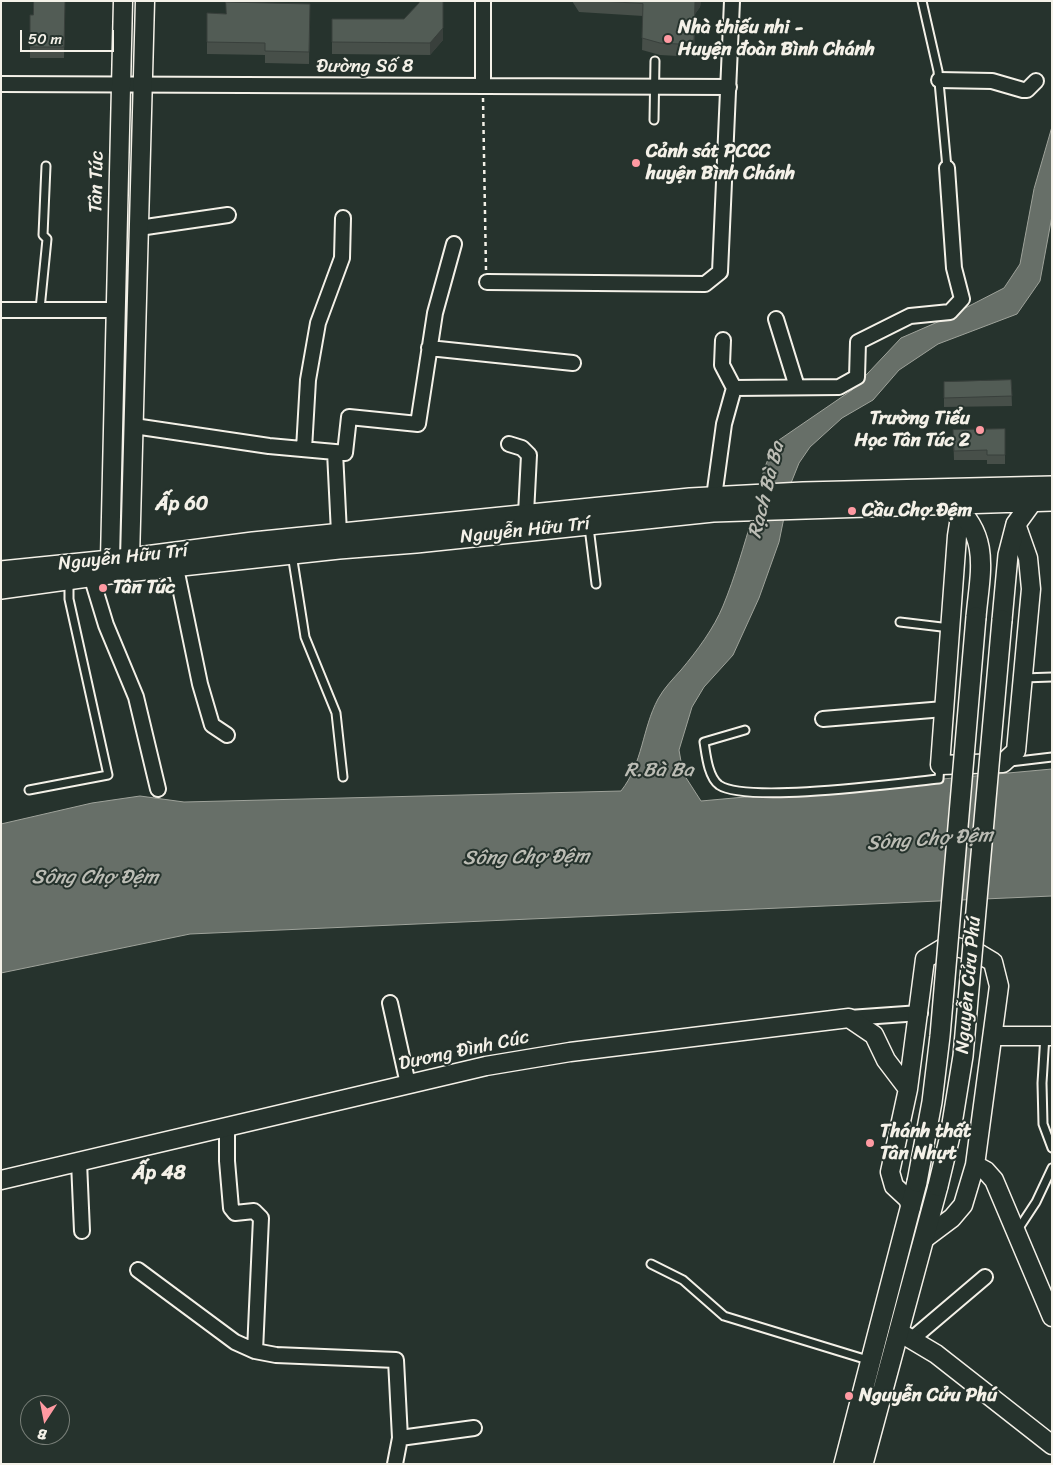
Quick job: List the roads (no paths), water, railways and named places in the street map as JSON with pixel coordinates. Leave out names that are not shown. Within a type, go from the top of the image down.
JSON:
[{"type":"main road","name":"Nguyễn Hữu Trí","points":[[1,589],[79,570],[130,565],[339,533],[416,534],[589,524],[746,502],[1052,486]]},
{"type":"main road","name":"Nguyễn Hữu Trí","points":[[130,565],[176,568],[292,554],[526,514],[714,497],[746,502]]},
{"type":"main road","name":"Nguyễn Hữu Trí","points":[[803,500],[957,507],[1052,501]]},
{"type":"main road","name":"Nguyễn Cửu Phú","points":[[863,1464],[906,1335],[924,1239],[950,1136],[963,1056],[1008,555],[1016,524],[1032,502]]},
{"type":"main road","name":"Nguyễn Cửu Phú","points":[[844,1464],[917,1182],[932,1102],[940,1036],[980,554],[977,533],[957,507]]},
{"type":"main road","name":"Nguyễn Hữu Trí","points":[[1,572],[79,570]]},
{"type":"main road","points":[[880,1326],[906,1335]]},
{"type":"street","name":"Tân Túc","points":[[109,566],[123,1]]},
{"type":"street","points":[[130,565],[145,1]]},
{"type":"street","points":[[482,1],[483,86]]},
{"type":"street","points":[[487,282],[704,284],[720,272],[732,1]]},
{"type":"street","points":[[939,80],[992,81],[1023,90],[1027,90],[1036,81]]},
{"type":"street","name":"Đường Số 8","points":[[1,84],[729,87]]},
{"type":"street","points":[[734,388],[839,387],[857,377],[858,342],[910,316],[950,312],[962,299],[954,268],[947,168]]},
{"type":"street","points":[[139,228],[228,216]]},
{"type":"street","points":[[304,449],[308,380],[318,323],[342,258],[343,218]]},
{"type":"street","points":[[134,426],[269,446],[345,453],[349,417],[418,424],[435,313],[454,244]]},
{"type":"street","points":[[1,310],[116,310]]},
{"type":"street","points":[[776,319],[797,387]]},
{"type":"street","points":[[714,497],[724,424],[734,388],[722,365],[723,340]]},
{"type":"street","points":[[429,348],[573,363]]},
{"type":"street","points":[[509,444],[522,448],[529,455],[526,514]]},
{"type":"street","points":[[335,452],[339,533]]},
{"type":"street","points":[[957,507],[951,629],[940,765],[1003,763],[1016,751],[1031,589],[1028,558],[1016,524]]},
{"type":"street","points":[[176,568],[200,684],[212,725],[227,735]]},
{"type":"street","points":[[79,570],[106,625],[136,697],[158,790]]},
{"type":"street","points":[[822,719],[944,709]]},
{"type":"street","points":[[911,1207],[908,1200],[894,1186],[890,1172],[908,1089],[920,1012],[925,959],[945,947],[953,946],[978,953],[993,962],[999,986],[994,1036],[975,1165],[963,1205],[952,1218],[924,1239]]},
{"type":"street","points":[[390,1003],[408,1084]]},
{"type":"street","points":[[849,1018],[920,1012]]},
{"type":"street","points":[[849,1018],[874,1035],[886,1060],[908,1089]]},
{"type":"street","name":"Dương Đình Cúc","points":[[1,1180],[486,1066],[570,1052],[849,1018]]},
{"type":"street","points":[[994,1036],[1048,1036]]},
{"type":"street","points":[[227,1127],[227,1161],[231,1208],[234,1212],[254,1211],[261,1218],[255,1351]]},
{"type":"street","points":[[80,1162],[82,1231]]},
{"type":"street","points":[[975,1165],[986,1171],[994,1180],[1050,1308]]},
{"type":"street","points":[[138,1270],[235,1342],[255,1351],[276,1355],[396,1360],[400,1438],[394,1464]]},
{"type":"street","points":[[985,1278],[906,1335],[936,1354],[1052,1445]]},
{"type":"street","points":[[400,1438],[474,1428]]},
{"type":"lane","points":[[922,1],[939,80],[947,168]]},
{"type":"lane","points":[[654,120],[655,61]]},
{"type":"lane","points":[[40,310],[47,239],[44,235],[46,166]]},
{"type":"lane","points":[[589,524],[596,584]]},
{"type":"lane","points":[[292,554],[305,636],[336,713],[343,777]]},
{"type":"lane","points":[[29,790],[108,775],[70,599],[79,570]]},
{"type":"lane","points":[[900,622],[951,629]]},
{"type":"lane","points":[[1023,678],[1052,677]]},
{"type":"lane","points":[[745,730],[704,742],[715,780],[720,785],[739,792],[835,790],[940,779],[940,765]]},
{"type":"lane","points":[[1003,763],[1052,757]]},
{"type":"lane","points":[[1048,1036],[1042,1083],[1043,1124],[1052,1148]]},
{"type":"lane","points":[[1017,1231],[1036,1202],[1052,1168]]},
{"type":"lane","points":[[651,1264],[683,1280],[724,1316],[871,1361]]},
{"type":"water","name":"Sông Chợ Đệm","points":[[1052,127],[1052,216],[1040,281],[1017,314],[938,344],[899,370],[873,400],[842,418],[810,447],[799,463],[791,483],[779,542],[759,598],[733,655],[704,687],[692,707],[679,750],[683,773],[701,801],[1052,769],[1052,896],[190,934],[1,973],[1,824],[92,803],[140,796],[184,802],[621,791],[634,769],[658,699],[705,639],[723,606],[743,549],[765,467],[773,449],[779,440],[852,390],[901,338],[940,321],[1004,288],[1020,264],[1034,189]]},
{"type":"place","name":"Nhà thiếu nhi - Huyện đoàn Bình Chánh","points":[[668,39]]},
{"type":"place","name":"Cảnh sát PCCC huyện Bình Chánh","points":[[636,163]]},
{"type":"place","name":"Trường Tiểu Học Tân Túc 2","points":[[980,430]]},
{"type":"place","name":"Cầu Chợ Đệm","points":[[852,511]]},
{"type":"place","name":"Tân Túc","points":[[103,588]]},
{"type":"place","name":"Thánh thất Tân Nhựt","points":[[870,1143]]},
{"type":"place","name":"Nguyễn Cửu Phú","points":[[849,1396]]},
{"type":"district","name":"Ấp 60","points":[[182,505]]},
{"type":"district","name":"Ấp 48","points":[[159,1174]]},
{"type":"water label","name":"Rạch Bà Ba","points":[[767,490]]},
{"type":"water label","name":"R.Bà Ba","points":[[659,771]]}]
